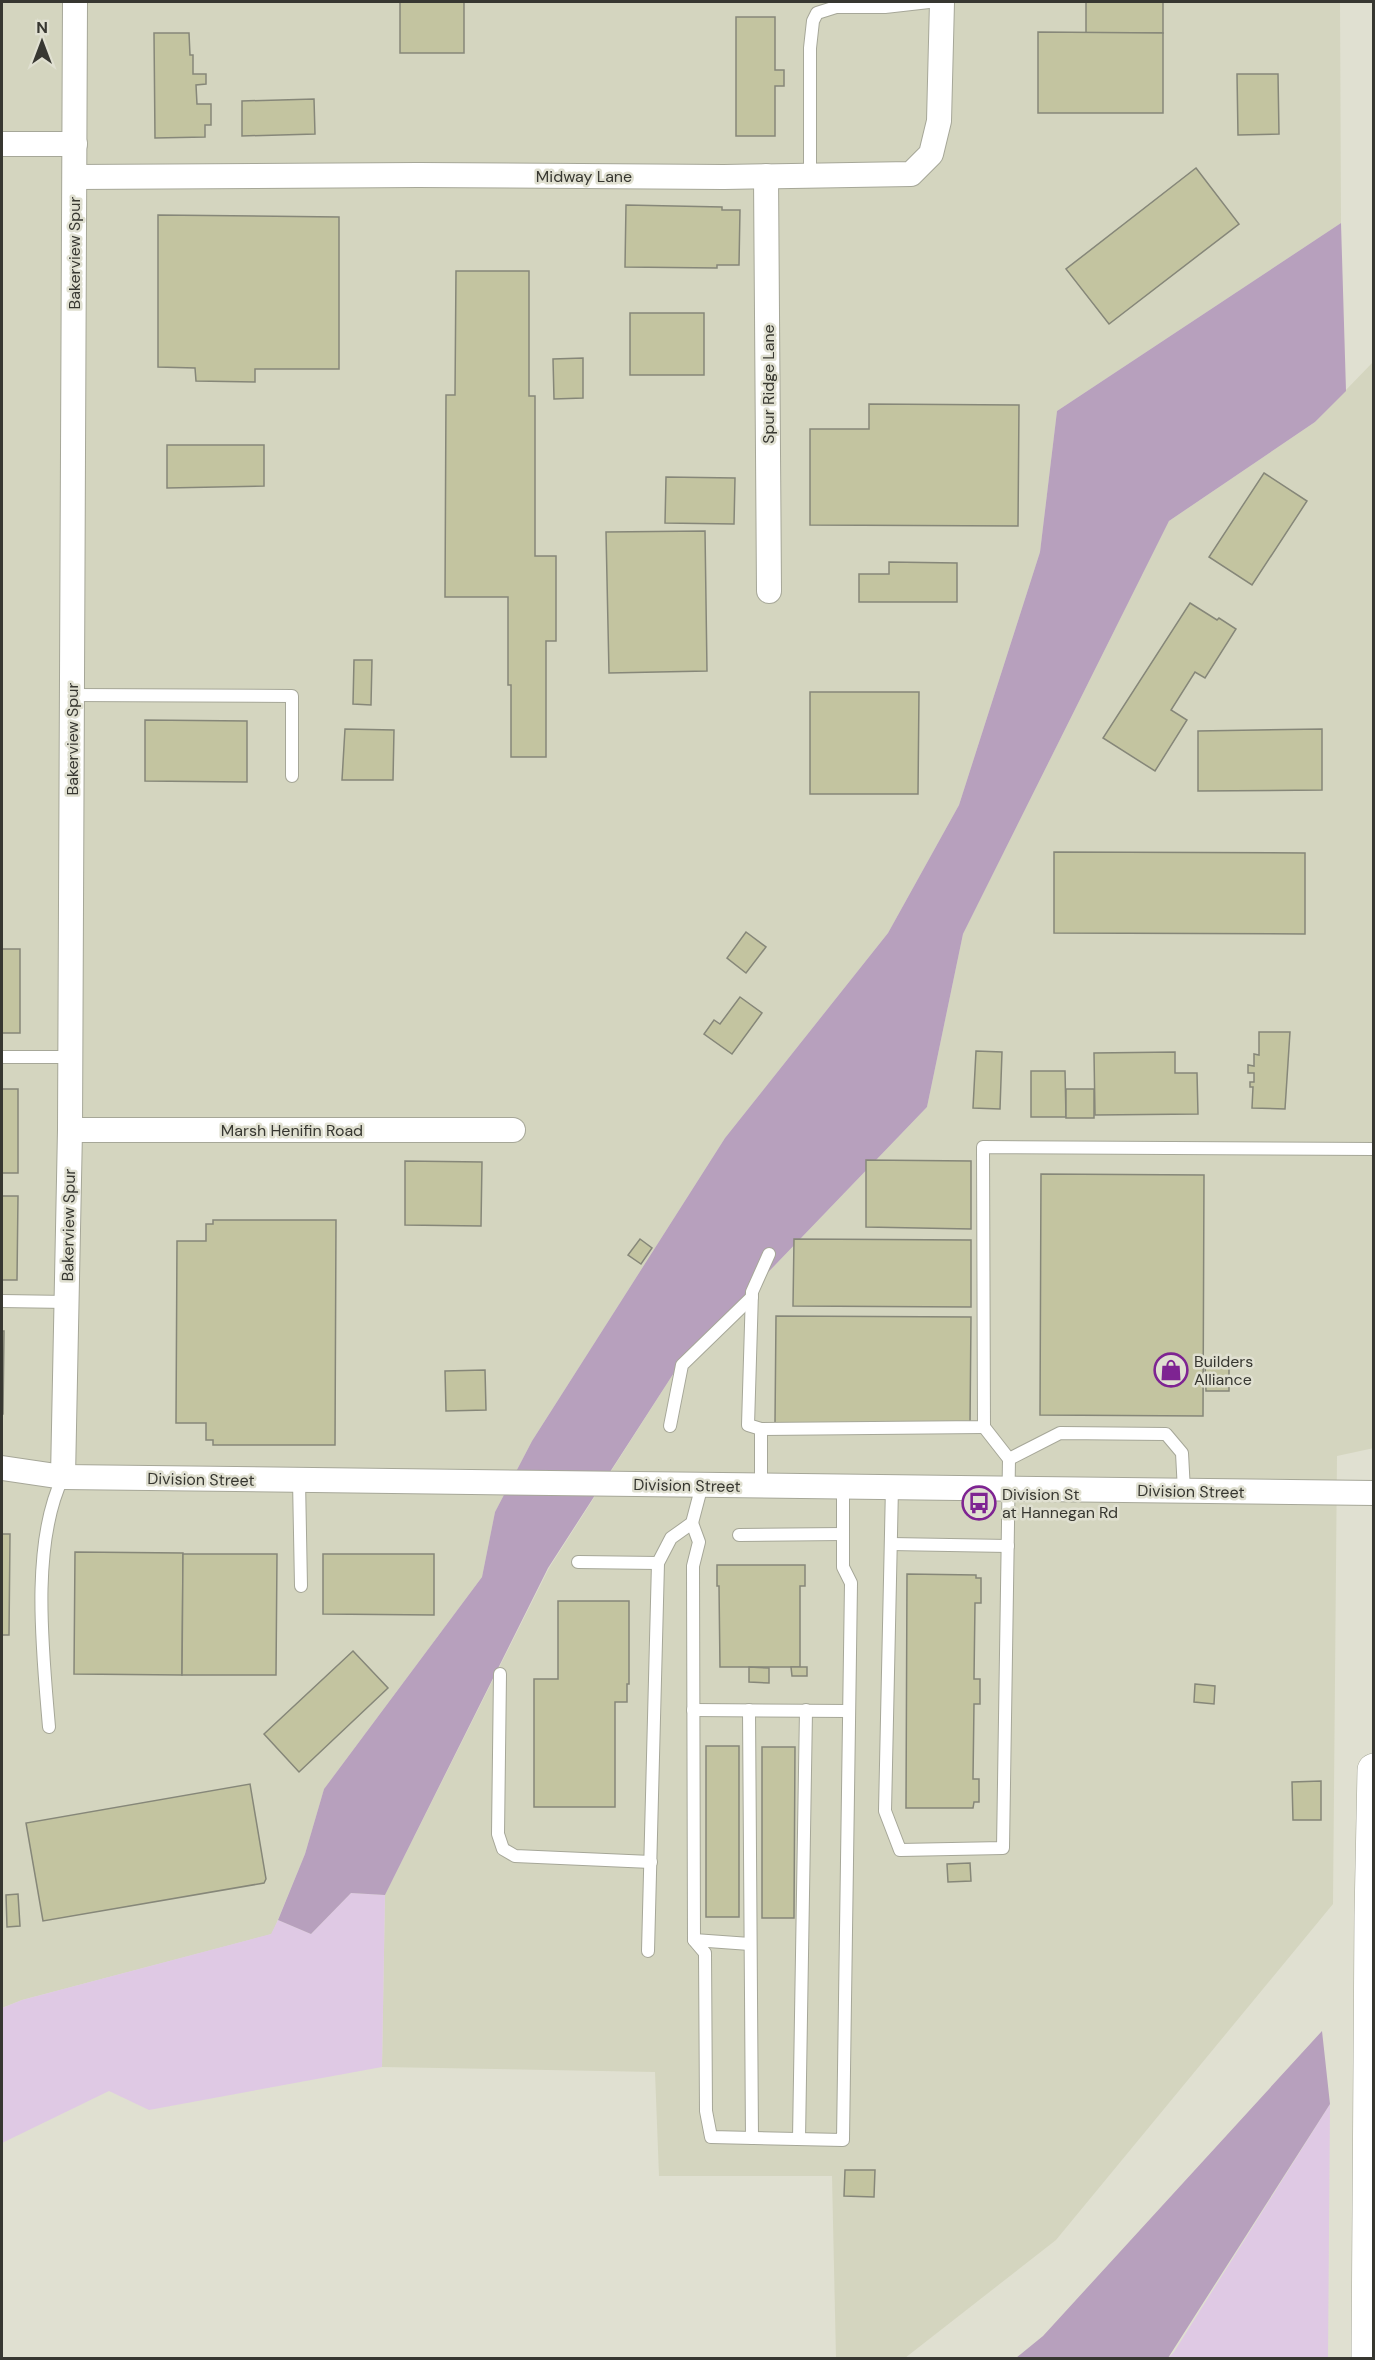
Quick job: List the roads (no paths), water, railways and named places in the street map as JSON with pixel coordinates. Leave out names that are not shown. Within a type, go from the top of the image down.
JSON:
[{"type":"main road","points":[[1368,2358],[1370,1927],[1374,1770]]},
{"type":"street","name":"Bakerview Spur","points":[[63,1477],[70,1130],[75,2]]},
{"type":"street","name":"Midway Lane","points":[[75,177],[911,174],[931,154],[939,121],[942,2]]},
{"type":"street","points":[[2,144],[75,144]]},
{"type":"street","name":"Spur Ridge Lane","points":[[766,176],[769,591]]},
{"type":"street","name":"Marsh Henifin Road","points":[[70,1130],[513,1130]]},
{"type":"street","name":"Division Street","points":[[2,1468],[63,1477],[1374,1493]]},
{"type":"lane","points":[[810,176],[810,48],[813,21],[817,13],[836,7],[885,7],[929,2]]},
{"type":"lane","points":[[72,695],[292,696],[292,776]]},
{"type":"lane","points":[[2,1057],[70,1057]]},
{"type":"lane","points":[[892,1487],[885,1810],[900,1850],[1004,1848],[1009,1459],[984,1427],[983,1147],[1374,1149]]},
{"type":"lane","points":[[769,1254],[752,1292],[748,1425],[761,1429],[984,1427]]},
{"type":"lane","points":[[670,1426],[682,1365],[752,1297]]},
{"type":"lane","points":[[2,1301],[67,1302]]},
{"type":"lane","points":[[761,1429],[761,1485]]},
{"type":"lane","points":[[1009,1459],[1060,1433],[1166,1434],[1182,1453],[1184,1491]]},
{"type":"lane","points":[[50,1727],[43,1651],[43,1573],[53,1497],[63,1477]]},
{"type":"lane","points":[[298,1480],[301,1586]]},
{"type":"lane","points":[[702,1485],[692,1523],[699,1542],[693,1566],[694,1940],[705,1953],[706,2111],[711,2137],[843,2140],[851,1584],[843,1567],[843,1486]]},
{"type":"lane","points":[[648,1951],[658,1563],[671,1538],[692,1523]]},
{"type":"lane","points":[[740,1535],[843,1534]]},
{"type":"lane","points":[[891,1544],[1008,1546]]},
{"type":"lane","points":[[578,1562],[658,1563]]},
{"type":"lane","points":[[500,1674],[498,1833],[503,1849],[515,1856],[651,1862]]},
{"type":"lane","points":[[693,1710],[849,1711]]},
{"type":"lane","points":[[749,1710],[752,2138]]},
{"type":"lane","points":[[800,2139],[806,1710]]},
{"type":"lane","points":[[694,1940],[750,1944]]},
{"type":"place","name":"Builders Alliance","points":[[1171,1370]]},
{"type":"place","name":"Division St at Hannegan Rd","points":[[979,1503]]}]
